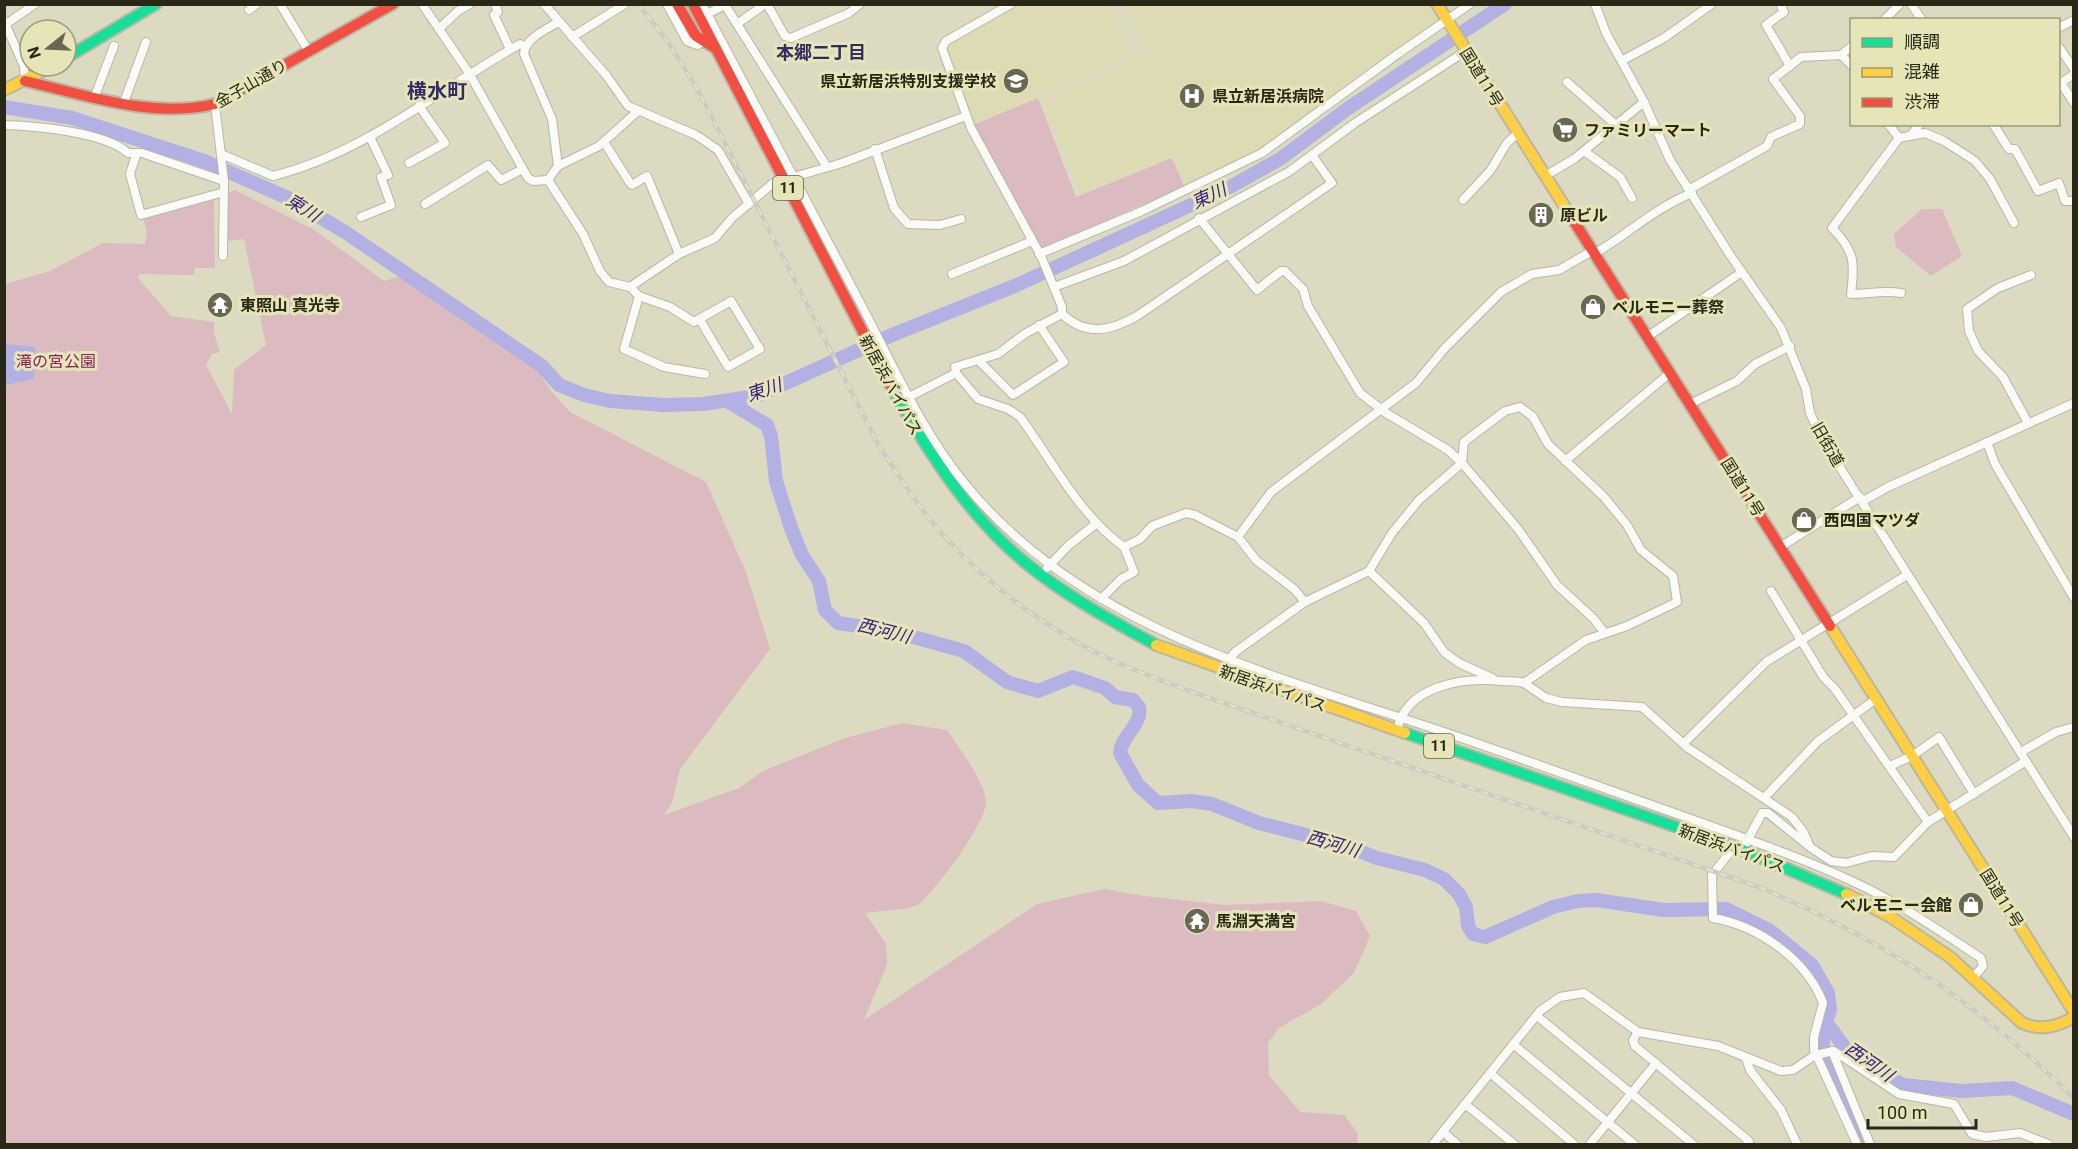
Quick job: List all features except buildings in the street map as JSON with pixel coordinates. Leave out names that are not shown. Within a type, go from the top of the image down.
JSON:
[{"type":"main road","points":[[78,51],[156,4]]},
{"type":"main road","name":"金子山通り","points":[[26,81],[124,102],[177,110],[196,110],[215,104],[393,4]]},
{"type":"main road","points":[[677,4],[702,42],[715,48]]},
{"type":"main road","name":"新居浜バイパス","points":[[693,4],[788,178],[933,458],[988,527],[1040,574],[1090,610],[1162,648],[1397,732],[1741,845],[1874,908],[1931,944],[1974,977],[2023,1023],[2045,1028],[2073,1019]]},
{"type":"main road","name":"国道11号","points":[[1437,4],[2048,971],[2073,1019]]},
{"type":"main road","points":[[5,90],[31,78]]},
{"type":"street","points":[[26,81],[24,66],[5,22],[34,4]]},
{"type":"street","points":[[249,10],[257,4]]},
{"type":"street","points":[[280,4],[308,50]]},
{"type":"street","points":[[422,4],[469,73],[523,170],[533,181],[548,180]]},
{"type":"street","points":[[439,29],[458,11],[470,4]]},
{"type":"street","points":[[495,4],[498,12],[494,15],[510,50]]},
{"type":"street","points":[[544,4],[606,75],[621,99],[638,111],[696,135],[718,150],[749,204]]},
{"type":"street","points":[[572,37],[626,4]]},
{"type":"street","points":[[667,4],[687,41],[697,45],[702,42]]},
{"type":"street","points":[[702,4],[788,178]]},
{"type":"street","points":[[737,24],[766,4],[785,36],[791,38],[849,13],[860,4]]},
{"type":"street","points":[[1040,255],[1142,211],[1256,156],[1392,58],[1449,23],[1470,4]]},
{"type":"street","name":"旧街道","points":[[1595,4],[1606,33],[1623,60],[1670,160],[1781,328],[1806,388],[1810,413],[1822,439],[2073,837]]},
{"type":"street","points":[[1623,60],[1664,38],[1712,4]]},
{"type":"street","points":[[1780,4],[1784,12],[1766,26],[1790,66]]},
{"type":"street","points":[[1886,18],[1900,4]]},
{"type":"street","points":[[1911,4],[1921,18]]},
{"type":"street","points":[[707,14],[726,5],[826,167]]},
{"type":"street","points":[[1011,5],[946,41],[942,48],[966,116],[1040,255],[1062,307],[1062,314]]},
{"type":"street","points":[[221,155],[273,176],[318,162],[387,129],[469,73],[520,44],[524,46],[558,22]]},
{"type":"street","points":[[124,102],[146,42]]},
{"type":"street","points":[[95,96],[114,46]]},
{"type":"street","points":[[524,46],[524,54],[552,119],[558,166]]},
{"type":"street","points":[[1238,537],[1271,492],[1416,383],[1445,348],[1501,292],[1532,274],[1559,270],[1593,253],[1654,211],[1767,146],[1771,137],[1800,124],[1800,116],[1773,79],[1801,57],[1841,55],[1850,47]]},
{"type":"street","points":[[1053,284],[1124,261],[1199,218],[1290,171],[1464,48]]},
{"type":"street","points":[[2060,49],[2073,69]]},
{"type":"street","points":[[1841,55],[1850,65]]},
{"type":"street","points":[[2073,74],[2061,83],[2073,104]]},
{"type":"street","points":[[1567,82],[1616,125]]},
{"type":"street","points":[[1545,176],[1584,151],[1644,102]]},
{"type":"street","points":[[215,104],[224,180],[223,256]]},
{"type":"street","points":[[409,163],[445,143],[419,106]]},
{"type":"street","points":[[548,180],[558,166],[584,155],[604,142],[638,111]]},
{"type":"street","points":[[630,287],[679,254],[715,238],[732,218],[773,183],[826,167],[966,116]]},
{"type":"street","points":[[4,125],[45,127],[98,138],[119,145],[128,153],[142,153],[224,180]]},
{"type":"street","points":[[1890,126],[1899,138]]},
{"type":"street","points":[[1911,135],[1918,126]]},
{"type":"street","points":[[1994,126],[2009,149],[2014,149],[2038,191],[2059,183],[2065,201],[2073,201]]},
{"type":"street","points":[[1463,200],[1490,171],[1507,143],[1518,133]]},
{"type":"street","points":[[1901,293],[1886,290],[1851,294],[1854,262],[1846,242],[1832,228],[1899,138],[1925,133],[1944,141],[1975,161],[1990,179],[2014,223]]},
{"type":"street","points":[[361,217],[391,205],[381,177],[388,175],[370,137]]},
{"type":"street","points":[[604,142],[632,185],[647,176],[679,254]]},
{"type":"street","points":[[875,149],[894,208],[908,224],[940,225],[961,219]]},
{"type":"street","points":[[1584,151],[1620,177],[1632,198]]},
{"type":"street","points":[[136,154],[130,174],[141,215],[224,192]]},
{"type":"street","points":[[1062,314],[1073,323],[1098,330],[1120,325],[1332,183],[1312,155]]},
{"type":"street","points":[[425,204],[488,165],[501,180],[523,170]]},
{"type":"street","points":[[548,180],[583,234],[600,271],[609,282],[630,287],[639,296],[670,307],[694,322],[731,301],[760,349],[728,367],[700,320]]},
{"type":"street","points":[[1199,218],[1257,290],[1281,271],[1285,271],[1303,289],[1308,306],[1353,384],[1382,410],[1448,450],[1462,463],[1518,529],[1557,585],[1593,618],[1604,632]]},
{"type":"street","points":[[952,274],[1032,241]]},
{"type":"street","points":[[1647,337],[1742,272]]},
{"type":"street","points":[[2028,423],[2002,377],[1978,351],[1969,332],[1967,309],[1998,288],[2031,275]]},
{"type":"street","points":[[639,296],[624,349],[664,367],[705,374]]},
{"type":"street","points":[[1062,314],[1039,325],[998,354],[955,367],[956,373],[978,399],[1008,409],[1020,417],[1097,523],[1124,548],[1134,572],[1121,579],[1101,599]]},
{"type":"street","points":[[979,361],[1013,395],[1064,362],[1039,325]]},
{"type":"street","points":[[1690,404],[1737,381],[1755,364],[1790,346]]},
{"type":"street","points":[[882,359],[966,485],[1024,545],[1049,566],[1101,599],[1149,625],[1229,660],[1542,765],[1741,845],[1804,860],[1862,886],[1927,923],[1980,958],[1983,966],[1974,977]]},
{"type":"street","points":[[909,397],[956,373]]},
{"type":"street","points":[[1565,461],[1670,373]]},
{"type":"street","points":[[1780,547],[1861,499],[2073,404]]},
{"type":"street","points":[[1229,660],[1235,652],[1305,602],[1369,571],[1392,533],[1419,500],[1462,463],[1464,442],[1505,411],[1520,407],[1533,417],[1548,444],[1604,497],[1627,525],[1641,550],[1673,576],[1677,602],[1627,626],[1586,640],[1524,683]]},
{"type":"street","points":[[1987,442],[1995,464],[2073,598]]},
{"type":"street","points":[[1124,548],[1140,539],[1152,526],[1186,513],[1238,537],[1256,560],[1294,589],[1305,602]]},
{"type":"street","points":[[1040,574],[1069,545],[1097,523]]},
{"type":"street","points":[[1369,571],[1424,623],[1444,652],[1459,663],[1494,680]]},
{"type":"street","points":[[1684,743],[1766,662],[1907,575]]},
{"type":"street","points":[[1771,591],[1824,678],[1854,715],[1928,822]]},
{"type":"street","points":[[1397,732],[1400,717],[1413,701],[1448,684],[1476,679],[1524,683],[1546,698],[1562,702],[1642,707],[1684,743],[1792,817],[1804,833],[1810,847]]},
{"type":"street","points":[[1765,797],[1818,741],[1876,699]]},
{"type":"street","points":[[2021,752],[2056,732],[2073,727]]},
{"type":"street","points":[[1890,766],[1912,756],[1939,737],[1974,794]]},
{"type":"street","points":[[1857,1144],[1817,1055],[1814,1037],[1823,1003],[1809,974],[1789,955],[1771,943],[1743,928],[1713,918],[1712,875],[1741,845],[1762,813],[1768,813],[1831,861],[1846,862],[1872,856],[1894,857],[1928,822],[2026,760]]},
{"type":"street","points":[[1433,1144],[1537,1016],[1560,997],[1584,993],[1638,1032],[1718,1046],[1781,1071],[1793,1070],[1817,1055],[1830,1051],[1839,1053],[1899,1094],[1954,1104],[1972,1134],[1986,1137],[2020,1133],[2048,1144]]},
{"type":"street","points":[[1537,1016],[1693,1144]]},
{"type":"street","points":[[1638,1032],[1633,1040],[1635,1046],[1749,1141],[1747,1144]]},
{"type":"street","points":[[1514,1045],[1634,1144]]},
{"type":"street","points":[[1830,1051],[1870,1144]]},
{"type":"street","points":[[1746,1058],[1750,1070],[1781,1110],[1797,1144]]},
{"type":"street","points":[[1590,1144],[1656,1063]]},
{"type":"street","points":[[1490,1073],[1574,1144]]},
{"type":"street","points":[[1465,1104],[1514,1144]]},
{"type":"street","points":[[1443,1132],[1457,1144]]},
{"type":"shaded area","name":"県立新居浜特別支援学校","points":[[1110,4],[1131,55],[973,125],[946,51],[950,42],[1019,5]]},
{"type":"shaded area","name":"県立新居浜病院","points":[[1126,5],[1428,5],[1439,21],[1374,66],[1364,68],[1364,75],[1254,154],[1186,186],[1173,156],[1081,193],[1042,101],[1145,53]]},
{"type":"green space","points":[[1038,98],[1076,197],[1172,158],[1184,186],[1042,250],[973,125]]},
{"type":"green space","name":"滝の宮公園","points":[[235,190],[313,229],[384,281],[405,275],[536,368],[552,392],[570,412],[706,482],[746,572],[770,649],[680,769],[672,803],[664,815],[739,788],[763,771],[845,738],[902,723],[947,730],[981,784],[986,802],[984,811],[959,856],[919,904],[901,909],[865,913],[886,944],[887,964],[864,1020],[1037,904],[1104,889],[1225,905],[1321,901],[1356,911],[1370,936],[1354,973],[1321,1004],[1279,1028],[1268,1043],[1269,1075],[1300,1112],[1344,1115],[1358,1133],[1357,1144],[5,1144],[5,284],[50,271],[103,243],[145,244],[147,232],[143,217],[214,195],[215,268],[195,268],[194,275],[139,274],[138,278],[171,316],[214,322],[214,333],[220,352],[212,354],[206,365],[232,414],[234,370],[266,345],[244,239],[228,241],[227,193]]},
{"type":"green space","points":[[1922,209],[1942,209],[1962,256],[1931,276],[1896,247],[1894,234]]},
{"type":"water","points":[[5,344],[35,347],[34,379],[5,385]]},
{"type":"waterway","name":"東川","points":[[4,107],[72,118],[204,161],[288,198],[345,232],[542,366],[559,385],[584,395],[610,401],[663,405],[703,404],[757,396],[892,335],[1017,285],[1230,187],[1280,159],[1347,109],[1505,4]]},
{"type":"waterway","name":"西河川","points":[[727,401],[767,425],[771,436],[776,481],[791,528],[802,555],[819,581],[825,610],[838,623],[892,631],[964,651],[1007,682],[1038,691],[1073,677],[1105,688],[1115,697],[1133,700],[1139,707],[1138,719],[1124,741],[1120,753],[1138,785],[1158,803],[1192,801],[1212,804],[1259,823],[1341,844],[1377,858],[1425,870],[1444,879],[1459,894],[1466,907],[1468,926],[1473,934],[1485,937],[1553,907],[1578,901],[1596,900],[1664,910],[1726,909],[1769,930],[1812,965],[1828,993],[1830,1010],[1822,1032],[1824,1059],[1833,1072],[1863,1144]]},
{"type":"waterway","name":"西河川","points":[[1826,1022],[1845,1048],[1871,1067],[1903,1085],[1962,1091],[2012,1088],[2074,1114]]},
{"type":"railway","points":[[638,4],[666,39],[698,90],[878,444],[917,503],[944,536],[982,574],[1024,608],[1092,650],[1125,666],[1192,692],[1759,887],[1805,908],[1848,929],[1927,976],[2001,1032],[2074,1098]]},
{"type":"traffic: fast","points":[[78,51],[156,4]]},
{"type":"traffic: fast","points":[[893,390],[936,461],[969,505],[1006,546],[1057,587],[1156,645]]},
{"type":"traffic: fast","points":[[1405,733],[1743,850],[1846,894]]},
{"type":"traffic: slow","points":[[1437,4],[1570,215]]},
{"type":"traffic: slow","points":[[4,90],[28,78]]},
{"type":"traffic: slow","points":[[1830,626],[2074,1012]]},
{"type":"traffic: slow","points":[[1156,645],[1405,733]]},
{"type":"traffic: slow","points":[[1846,894],[1889,916],[1950,957],[2022,1023],[2036,1027],[2049,1027],[2074,1017]]},
{"type":"traffic: jam","points":[[25,81],[143,107],[167,109],[215,104],[393,4]]},
{"type":"traffic: jam","points":[[677,4],[696,36],[715,48]]},
{"type":"traffic: jam","points":[[693,4],[893,390]]},
{"type":"traffic: jam","points":[[1570,215],[1830,626]]},
{"type":"place","name":"県立新居浜特別支援学校","points":[[1016,81]]},
{"type":"place","name":"県立新居浜病院","points":[[1192,96]]},
{"type":"place","name":"ファミリーマート","points":[[1565,130]]},
{"type":"place","name":"原ビル","points":[[1541,215]]},
{"type":"place","name":"東照山 真光寺","points":[[220,305]]},
{"type":"place","name":"ベルモニー葬祭","points":[[1593,307]]},
{"type":"place","name":"西四国マツダ","points":[[1804,520]]},
{"type":"place","name":"ベルモニー会館","points":[[1971,905]]},
{"type":"place","name":"馬淵天満宮","points":[[1197,921]]},
{"type":"district","name":"本郷二丁目","points":[[821,53]]},
{"type":"district","name":"横水町","points":[[437,91]]}]
